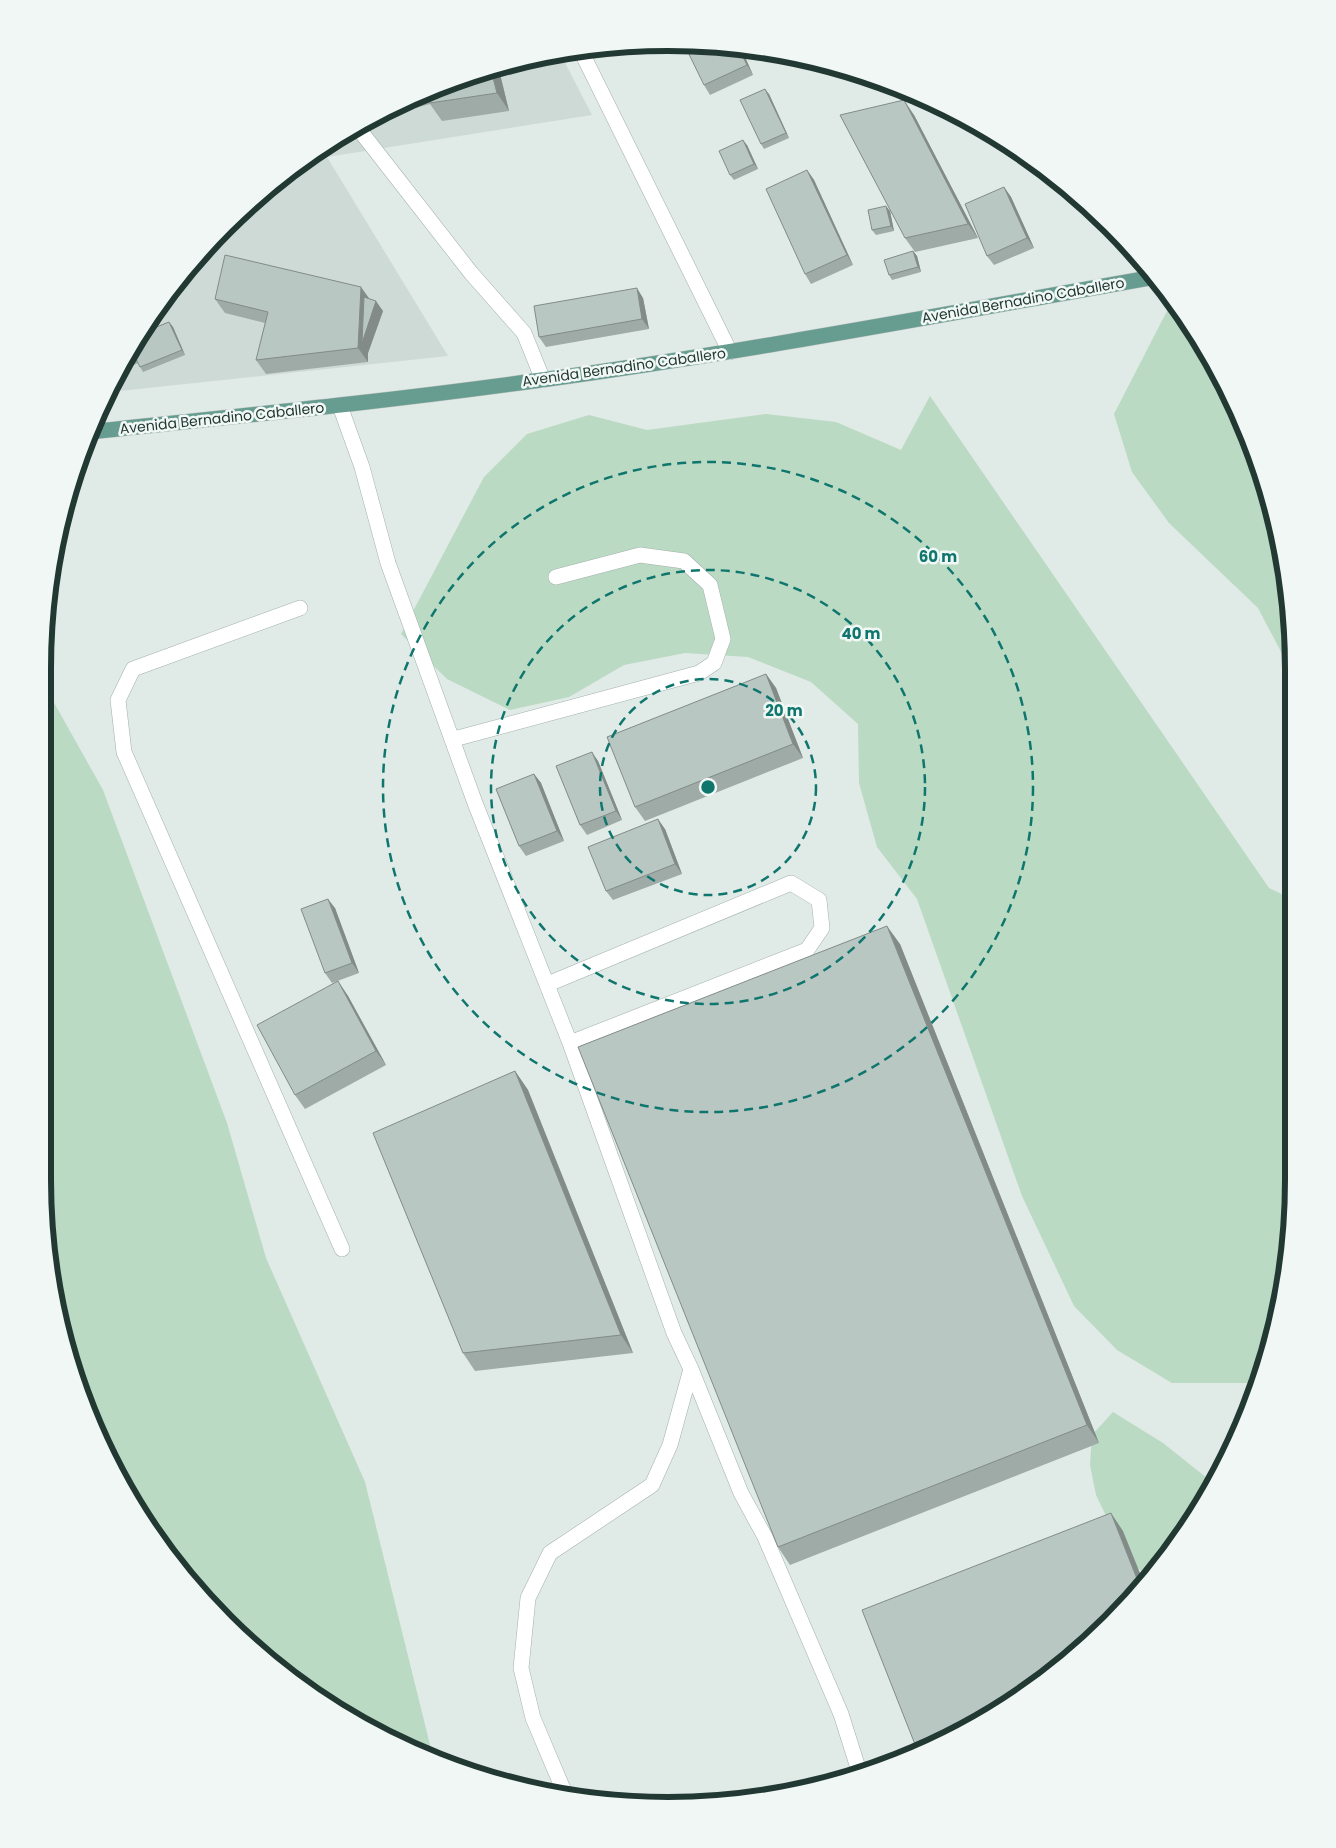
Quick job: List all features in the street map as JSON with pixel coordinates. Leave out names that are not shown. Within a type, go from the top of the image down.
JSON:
[{"type":"main road","name":"Avenida Bernadino Caballero","points":[[98,431],[340,406],[543,380],[730,352],[1146,279]]},
{"type":"street","points":[[584,58],[730,352]]},
{"type":"street","points":[[362,133],[471,273],[524,333],[543,380]]},
{"type":"street","points":[[340,406],[362,467],[388,563],[454,740],[475,803],[570,1043],[674,1333],[692,1369],[741,1493],[764,1537],[841,1714],[858,1767]]},
{"type":"street","points":[[454,740],[698,673],[714,663],[723,639],[710,585],[684,561],[640,555],[556,577]]},
{"type":"street","points":[[300,608],[133,669],[118,700],[124,752],[342,1249]]},
{"type":"street","points":[[548,984],[790,883],[819,900],[822,928],[807,950],[570,1043]]},
{"type":"street","points":[[562,1787],[533,1718],[521,1668],[528,1598],[550,1552],[652,1485],[670,1444],[692,1369]]},
{"type":"shaded area","points":[[564,61],[592,115],[327,157],[448,356],[117,391],[155,325],[204,261],[261,204],[325,155],[395,115],[432,98],[508,72]]},
{"type":"green space","points":[[1170,310],[1181,325],[1221,395],[1238,432],[1252,470],[1264,508],[1273,548],[1279,587],[1285,658],[1258,608],[1169,523],[1132,472],[1114,414],[1167,311]]},
{"type":"green space","points":[[930,396],[1269,888],[1285,896],[1285,1180],[1283,1220],[1273,1300],[1264,1340],[1250,1383],[1172,1383],[1117,1350],[1074,1306],[1022,1196],[917,899],[877,847],[859,783],[858,724],[811,682],[748,657],[685,653],[624,665],[569,697],[510,710],[447,679],[401,634],[484,477],[527,434],[589,415],[647,430],[766,414],[836,422],[901,450]]},
{"type":"green space","points":[[51,697],[103,790],[227,1123],[266,1258],[365,1482],[431,1750],[395,1733],[325,1693],[261,1644],[204,1587],[155,1523],[134,1488],[98,1416],[84,1378],[72,1340],[63,1300],[57,1261],[51,1180]]},
{"type":"green space","points":[[1113,1412],[1163,1443],[1207,1478],[1181,1523],[1143,1573],[1120,1553],[1110,1524],[1096,1495],[1090,1465],[1092,1435]]},
{"type":"building","points":[[688,52],[743,56],[747,65],[704,85]]},
{"type":"building","points":[[493,77],[497,93],[430,103],[428,100],[432,98]]},
{"type":"building","points":[[765,89],[786,133],[761,144],[740,100]]},
{"type":"building","points":[[904,100],[968,224],[905,238],[840,115]]},
{"type":"building","points":[[743,140],[754,164],[730,175],[719,151]]},
{"type":"building","points":[[807,170],[847,255],[805,274],[766,189]]},
{"type":"building","points":[[1004,187],[1027,238],[987,256],[965,204]]},
{"type":"building","points":[[886,206],[891,226],[872,230],[868,210]]},
{"type":"building","points":[[913,251],[918,267],[889,275],[884,260]]},
{"type":"building","points":[[225,255],[361,287],[358,348],[256,360],[268,312],[215,299]]},
{"type":"building","points":[[637,288],[642,319],[539,337],[534,306]]},
{"type":"building","points":[[364,297],[376,301],[362,343]]},
{"type":"building","points":[[169,322],[182,350],[140,367],[135,358],[153,328]]},
{"type":"building","points":[[766,674],[793,744],[635,807],[607,737]]},
{"type":"building","points":[[592,752],[616,811],[580,825],[556,766]]},
{"type":"building","points":[[534,774],[557,831],[519,846],[496,789]]},
{"type":"building","points":[[658,819],[675,864],[606,891],[588,847]]},
{"type":"building","points":[[328,899],[352,963],[325,973],[301,909]]},
{"type":"building","points":[[887,926],[1087,1425],[778,1547],[578,1047]]},
{"type":"building","points":[[338,981],[376,1051],[295,1095],[257,1025]]},
{"type":"building","points":[[515,1071],[621,1335],[463,1353],[373,1133]]},
{"type":"building","points":[[1111,1513],[1137,1580],[1075,1644],[1011,1693],[941,1733],[915,1745],[862,1610]]}]
